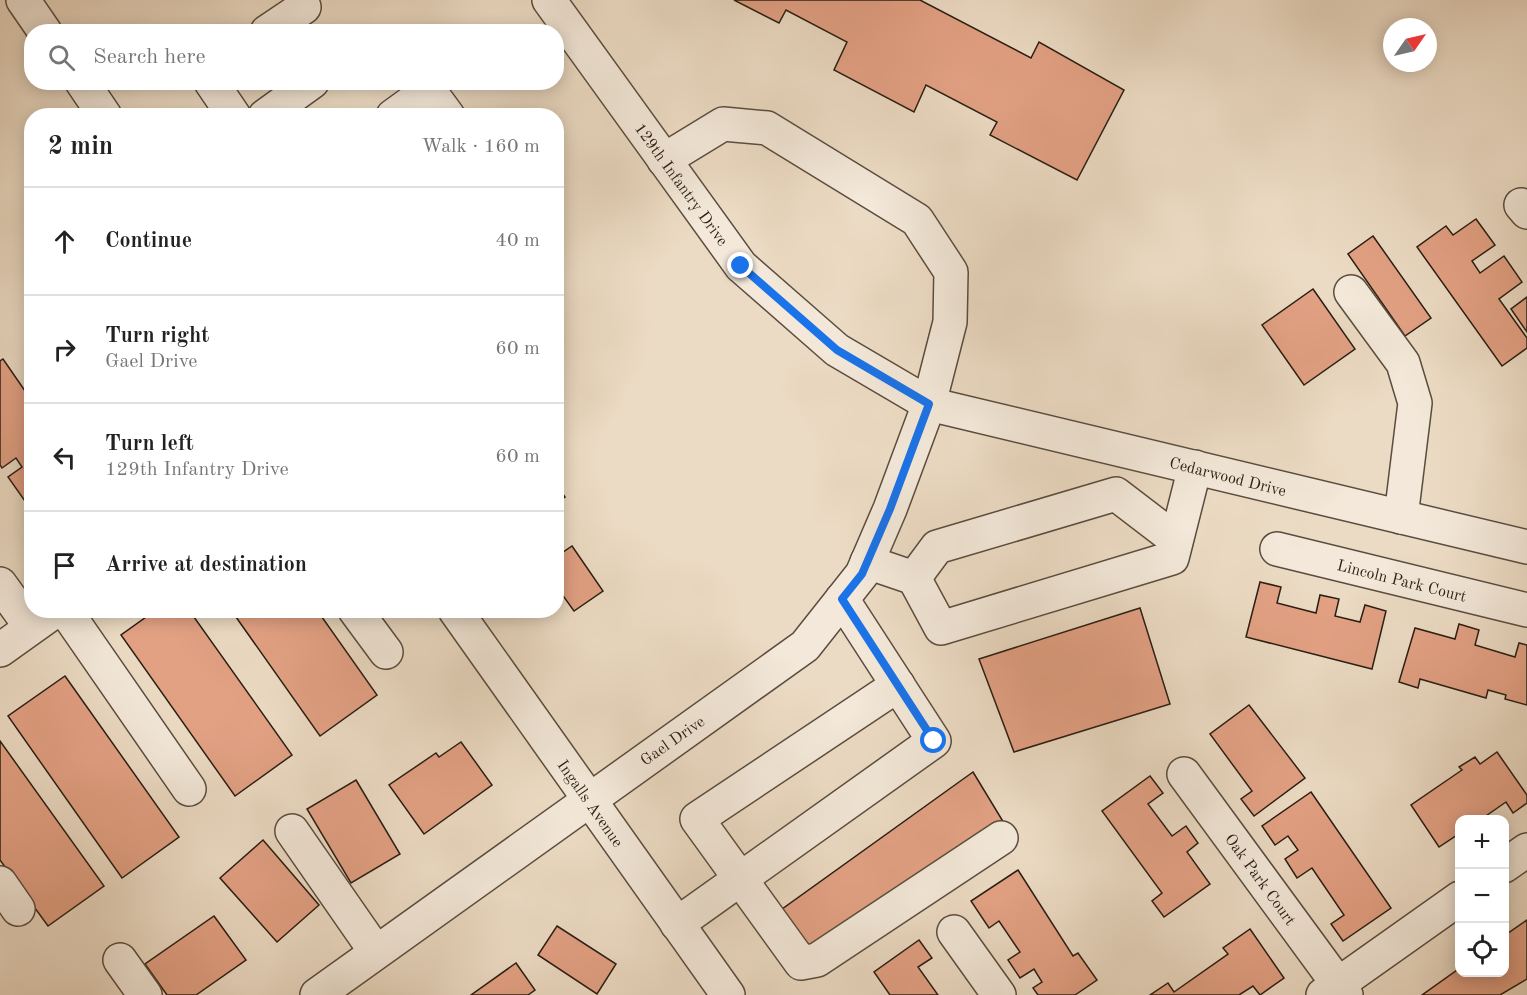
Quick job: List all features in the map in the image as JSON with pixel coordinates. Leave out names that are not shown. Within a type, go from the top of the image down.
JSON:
[{"type":"street","points":[[23,0],[40,24]]},
{"type":"street","name":"129th Infantry Drive","points":[[549,0],[741,266],[837,350],[929,404]]},
{"type":"street","points":[[279,24],[304,7]]},
{"type":"street","points":[[87,90],[100,108]]},
{"type":"street","points":[[216,90],[229,108]]},
{"type":"street","points":[[276,108],[301,90]]},
{"type":"street","points":[[404,108],[429,90],[442,108]]},
{"type":"street","name":"Gael Drive","points":[[317,995],[805,646],[862,574],[890,509],[929,404],[950,322],[951,272],[917,220],[768,128],[723,124],[664,160]]},
{"type":"street","points":[[1351,292],[1403,363],[1415,403],[1401,517]]},
{"type":"street","name":"Cedarwood Drive","points":[[929,404],[1527,548]]},
{"type":"street","points":[[867,562],[914,578],[941,627],[1172,558],[1195,468]]},
{"type":"street","points":[[914,578],[937,548],[1116,494],[1176,540]]},
{"type":"street","name":"Lincoln Park Court","points":[[1276,549],[1527,610]]},
{"type":"street","points":[[0,584],[24,604]]},
{"type":"street","points":[[677,924],[934,741],[842,599]]},
{"type":"street","points":[[71,618],[189,789]]},
{"type":"street","points":[[361,618],[386,652]]},
{"type":"street","name":"Ingalls Avenue","points":[[461,618],[728,995]]},
{"type":"street","points":[[0,650],[43,619]]},
{"type":"street","points":[[898,685],[697,819],[801,963],[817,960],[1001,838]]},
{"type":"street","name":"Oak Park Court","points":[[1184,774],[1335,991]]},
{"type":"street","points":[[292,831],[376,952]]},
{"type":"street","points":[[1509,863],[1527,850]]},
{"type":"street","points":[[1335,991],[1455,902]]},
{"type":"street","points":[[954,932],[999,995]]},
{"type":"street","points":[[120,960],[145,995]]},
{"type":"building","points":[[734,0],[920,0],[1031,58],[1039,42],[1124,90],[1077,180],[990,135],[997,122],[926,85],[914,112],[834,70],[847,42],[786,10],[779,23]]},
{"type":"building","points":[[1476,219],[1495,245],[1472,261],[1480,273],[1504,256],[1522,282],[1499,299],[1527,338],[1527,348],[1502,366],[1417,247],[1446,226],[1453,235]]},
{"type":"building","points":[[1373,236],[1431,318],[1405,336],[1348,254]]},
{"type":"building","points":[[1313,289],[1355,349],[1304,385],[1262,325]]},
{"type":"building","points":[[1527,297],[1527,332],[1511,309]]},
{"type":"building","points":[[3,359],[24,389],[24,500],[8,477],[22,467],[16,458],[2,468],[0,465],[0,361]]},
{"type":"building","points":[[572,546],[603,591],[574,611],[564,597],[564,552]]},
{"type":"building","points":[[1260,582],[1281,587],[1277,603],[1316,613],[1320,595],[1339,599],[1335,616],[1360,622],[1365,605],[1386,611],[1372,669],[1246,637]]},
{"type":"building","points":[[1140,608],[1170,704],[1014,752],[979,659]]},
{"type":"building","points":[[145,618],[195,618],[292,755],[235,796],[121,635]]},
{"type":"building","points":[[237,618],[323,618],[377,695],[320,736]]},
{"type":"building","points":[[1459,624],[1479,630],[1475,645],[1515,657],[1519,643],[1527,645],[1527,705],[1505,699],[1506,695],[1488,690],[1486,698],[1420,679],[1418,688],[1399,682],[1415,628],[1455,639]]},
{"type":"building","points":[[65,676],[179,837],[122,878],[8,716]]},
{"type":"building","points":[[1249,705],[1305,778],[1254,816],[1241,799],[1252,791],[1210,734]]},
{"type":"building","points":[[0,741],[104,886],[48,926],[0,860]]},
{"type":"building","points":[[461,742],[492,785],[424,834],[389,785],[436,753],[439,757]]},
{"type":"building","points":[[1497,752],[1527,795],[1527,803],[1513,813],[1506,802],[1487,815],[1455,815],[1455,836],[1439,847],[1411,805],[1462,770],[1459,767],[1475,757],[1480,764]]},
{"type":"building","points":[[973,772],[1007,828],[808,951],[778,912]]},
{"type":"building","points":[[1150,776],[1163,793],[1148,804],[1172,836],[1186,826],[1198,843],[1187,852],[1210,884],[1164,917],[1152,901],[1162,893],[1102,811]]},
{"type":"building","points":[[356,780],[400,854],[351,883],[307,809]]},
{"type":"building","points":[[1311,792],[1391,908],[1343,941],[1331,924],[1344,915],[1312,868],[1297,878],[1285,859],[1298,850],[1288,836],[1275,845],[1262,826]]},
{"type":"building","points":[[263,840],[319,905],[277,942],[220,878]]},
{"type":"building","points":[[1018,870],[1073,956],[1078,953],[1097,980],[1075,995],[1038,995],[1033,988],[1042,982],[1034,969],[1020,978],[1008,960],[1020,952],[999,921],[989,928],[971,901]]},
{"type":"building","points":[[214,916],[246,960],[196,995],[167,995],[145,964]]},
{"type":"building","points":[[1527,920],[1527,979],[1500,995],[1422,995],[1455,972],[1455,977],[1509,977],[1509,933]]},
{"type":"building","points":[[557,926],[616,964],[597,994],[538,955]]},
{"type":"building","points":[[1250,929],[1284,978],[1260,995],[1253,986],[1239,995],[1150,995],[1168,983],[1174,992],[1228,954],[1223,948]]},
{"type":"building","points":[[919,940],[932,958],[918,967],[938,995],[890,995],[874,972]]},
{"type":"building","points":[[516,963],[535,990],[528,995],[471,995]]},
{"type":"route","points":[[741,266],[837,350],[929,404],[890,509],[862,574],[842,599],[934,741]]}]
